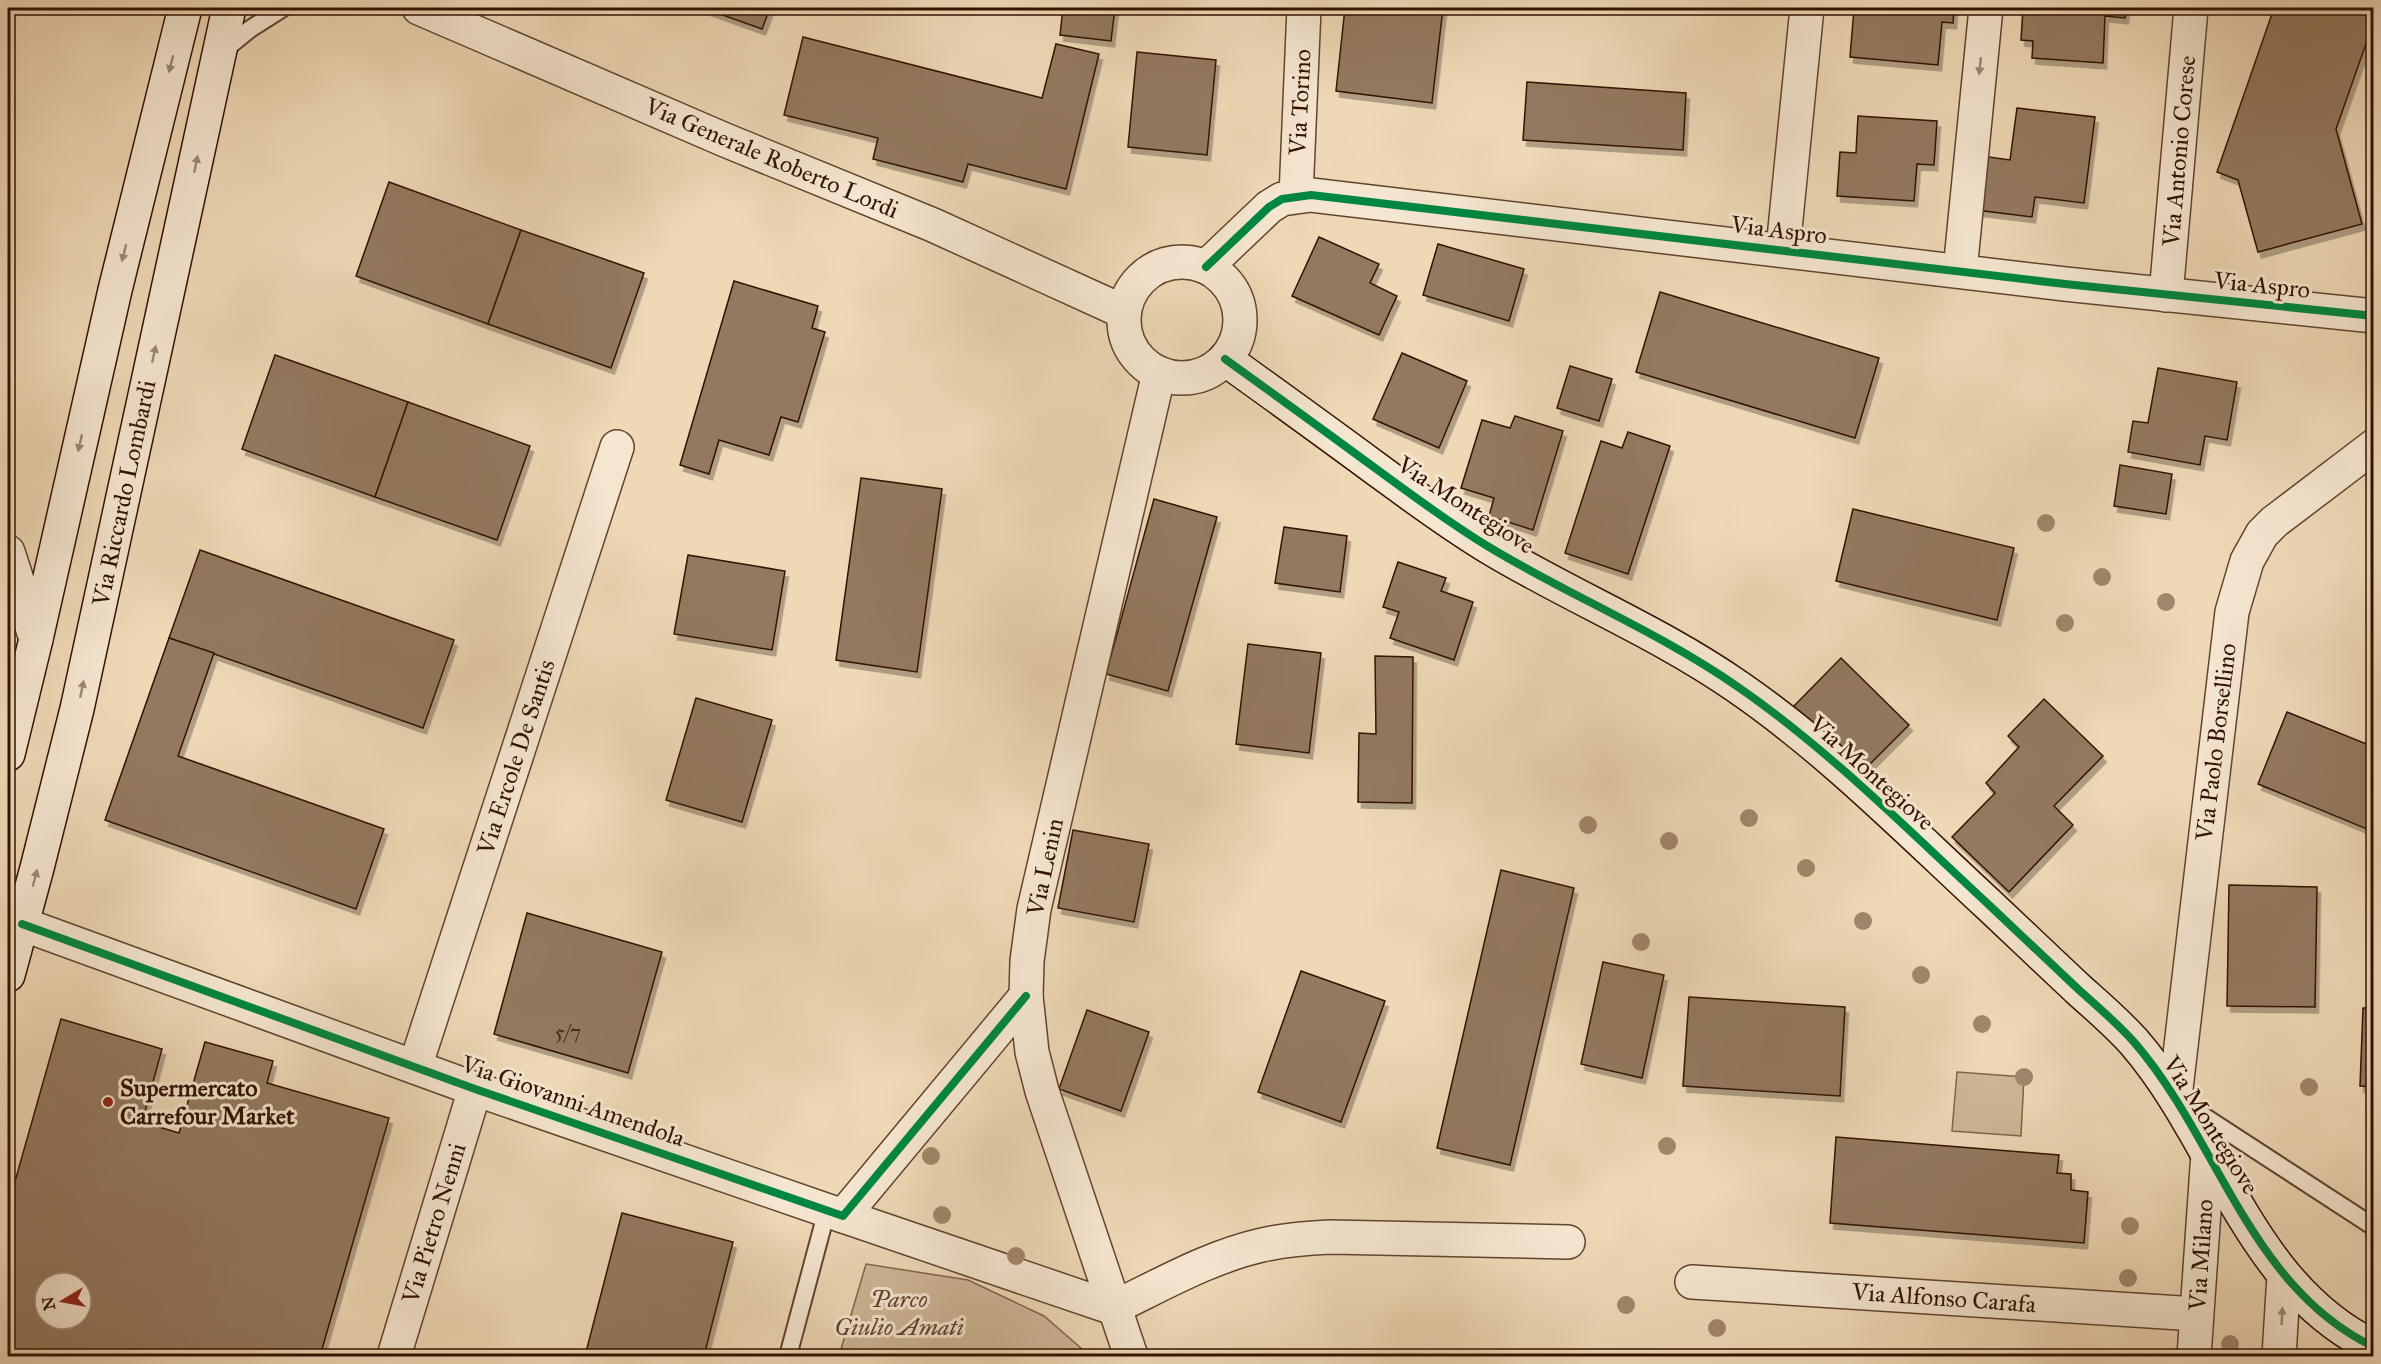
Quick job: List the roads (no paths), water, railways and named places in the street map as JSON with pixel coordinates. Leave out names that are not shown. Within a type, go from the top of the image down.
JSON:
[{"type":"street","points":[[8,754],[115,290],[185,8]]},
{"type":"street","name":"Via Riccardo Lombardi","points":[[8,975],[77,710],[229,8]]},
{"type":"street","name":"Via Generale Roberto Lordi","points":[[419,8],[725,140],[933,225],[1124,312]]},
{"type":"street","name":"Via Torino","points":[[1296,195],[1304,8]]},
{"type":"street","points":[[1783,249],[1808,8]]},
{"type":"street","points":[[1960,271],[1986,8]]},
{"type":"street","name":"Via Antonio Corese","points":[[2166,295],[2191,8]]},
{"type":"street","name":"Via Aspro","points":[[1206,267],[1269,207],[1282,199],[1296,195],[1311,195],[2166,295],[2373,316]]},
{"type":"street","points":[[1188,261],[1206,267],[1221,276],[1232,291],[1239,308],[1239,326],[1235,343],[1225,359],[1211,370],[1195,376],[1176,378],[1159,373],[1143,363],[1131,348],[1125,330],[1124,312],[1129,295],[1140,280],[1154,269],[1170,262],[1188,261]]},
{"type":"street","name":"Via Montegiove","points":[[1225,359],[1420,501],[1485,545],[1718,673],[1787,723],[1902,824],[2120,1028],[2175,1097],[2257,1238],[2284,1275],[2323,1316],[2344,1332],[2373,1347]]},
{"type":"street","name":"Via Lenin","points":[[1131,1356],[1042,1091],[1030,1043],[1026,996],[1027,961],[1034,909],[1159,373]]},
{"type":"street","name":"Via Paolo Borsellino","points":[[2175,1097],[2232,612],[2240,579],[2254,547],[2274,522],[2373,446]]},
{"type":"street","name":"Via Ercole De Santis","points":[[415,1067],[617,447]]},
{"type":"street","points":[[8,552],[36,639]]},
{"type":"street","name":"Via Giovanni Amendola","points":[[22,924],[475,1089],[1113,1308]]},
{"type":"street","points":[[835,1213],[1026,996]]},
{"type":"street","name":"Via Pietro Nenni","points":[[394,1356],[475,1089]]},
{"type":"street","name":"Via Milano","points":[[2194,1356],[2208,1153]]},
{"type":"street","points":[[1113,1308],[1209,1262],[1262,1245],[1290,1240],[1330,1237],[1568,1242]]},
{"type":"street","points":[[2279,1356],[2284,1275]]},
{"type":"street","name":"Via Alfonso Carafa","points":[[1692,1282],[2196,1314]]},
{"type":"lane","points":[[220,53],[250,29],[283,8]]},
{"type":"lane","points":[[2175,1097],[2373,1227]]},
{"type":"lane","points":[[788,1356],[835,1213]]},
{"type":"place","name":"Supermercato Carrefour Market","points":[[108,1102]]},
{"type":"park label","name":"Parco Giulio Amati","points":[[899,1313]]}]
